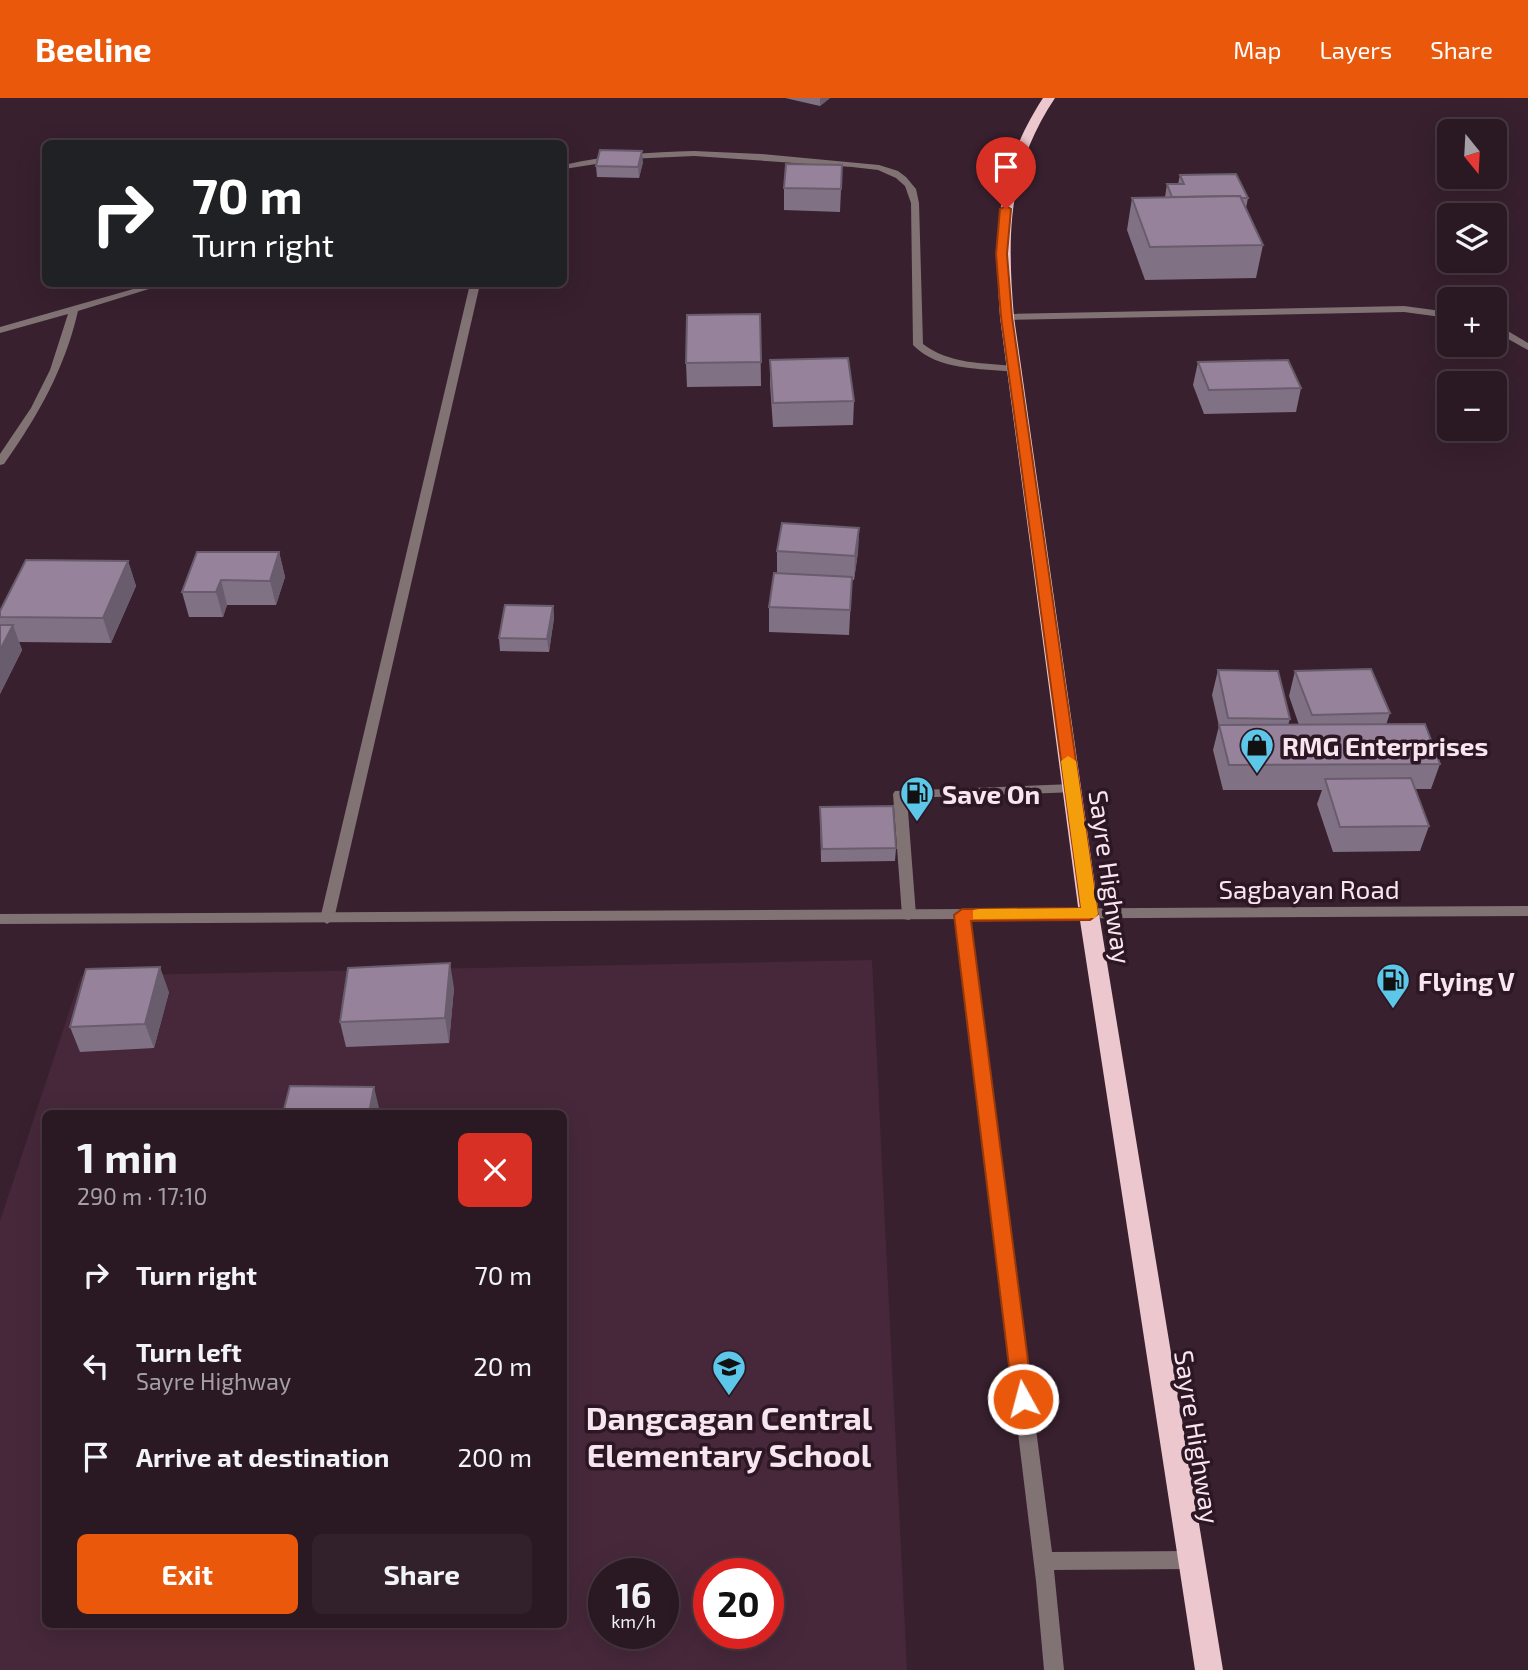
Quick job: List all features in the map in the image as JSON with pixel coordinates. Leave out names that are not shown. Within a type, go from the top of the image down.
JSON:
[{"type":"highway","name":"Sayre Highway","points":[[1049,98],[1029,125],[1008,186],[1002,254],[1007,317],[1090,914],[1209,1670]]},
{"type":"street","points":[[567,166],[617,156],[764,157],[855,165],[893,172],[913,190],[915,203],[918,345],[932,356],[948,360],[1014,369]]},
{"type":"street","points":[[0,330],[149,287]]},
{"type":"street","points":[[327,919],[474,287]]},
{"type":"street","points":[[0,462],[46,395],[68,343],[74,308]]},
{"type":"street","points":[[1007,317],[1404,309],[1437,313]]},
{"type":"street","points":[[1507,334],[1528,347]]},
{"type":"street","points":[[909,915],[900,794],[1072,789]]},
{"type":"street","name":"Sagbayan Road","points":[[0,919],[1528,911]]},
{"type":"street","points":[[962,915],[1043,1561],[1054,1670]]},
{"type":"street","points":[[1043,1561],[1191,1560]]},
{"type":"shaded area","name":"Dangcagan Central Elementary School","points":[[872,960],[907,1670],[0,1670],[0,1221],[81,976]]},
{"type":"building","points":[[600,150],[642,151],[638,167],[596,166]]},
{"type":"building","points":[[786,164],[842,165],[841,189],[784,188]]},
{"type":"building","points":[[1236,174],[1248,198],[1172,197],[1167,184],[1184,184],[1180,175]]},
{"type":"building","points":[[1240,196],[1263,245],[1150,247],[1132,198]]},
{"type":"building","points":[[760,314],[761,362],[686,363],[687,315]]},
{"type":"building","points":[[848,358],[854,401],[773,403],[770,360]]},
{"type":"building","points":[[1288,360],[1301,388],[1209,390],[1198,362]]},
{"type":"building","points":[[782,523],[859,528],[855,556],[777,551]]},
{"type":"building","points":[[197,552],[279,552],[270,581],[221,580],[216,592],[182,592]]},
{"type":"building","points":[[26,560],[128,561],[103,618],[0,617],[0,611]]},
{"type":"building","points":[[774,573],[852,577],[850,610],[769,607]]},
{"type":"building","points":[[505,605],[553,606],[547,639],[499,638]]},
{"type":"building","points":[[0,625],[13,625],[0,650]]},
{"type":"building","points":[[1371,669],[1390,713],[1312,715],[1295,671]]},
{"type":"building","points":[[1218,670],[1278,671],[1290,719],[1228,718]]},
{"type":"building","points":[[1425,724],[1440,764],[1229,765],[1219,725]]},
{"type":"building","points":[[1411,778],[1429,826],[1340,827],[1325,779]]},
{"type":"building","points":[[893,806],[896,848],[822,849],[820,807]]},
{"type":"building","points":[[450,963],[445,1018],[340,1022],[348,968]]},
{"type":"building","points":[[160,967],[145,1024],[70,1027],[86,969]]},
{"type":"building","points":[[290,1086],[374,1087],[370,1110],[284,1110]]},
{"type":"slow traffic","points":[[979,915],[1090,914],[1068,761]]},
{"type":"place","name":"RMG Enterprises","points":[[1257,775]]},
{"type":"place","name":"Save On","points":[[917,823]]},
{"type":"place","name":"Flying V","points":[[1393,1010]]},
{"type":"place","name":"Dangcagan Central Elementary School","points":[[729,1397]]},
{"type":"route","points":[[1006,209],[1002,254],[1007,317],[1090,914],[962,915],[1023,1399]]}]
